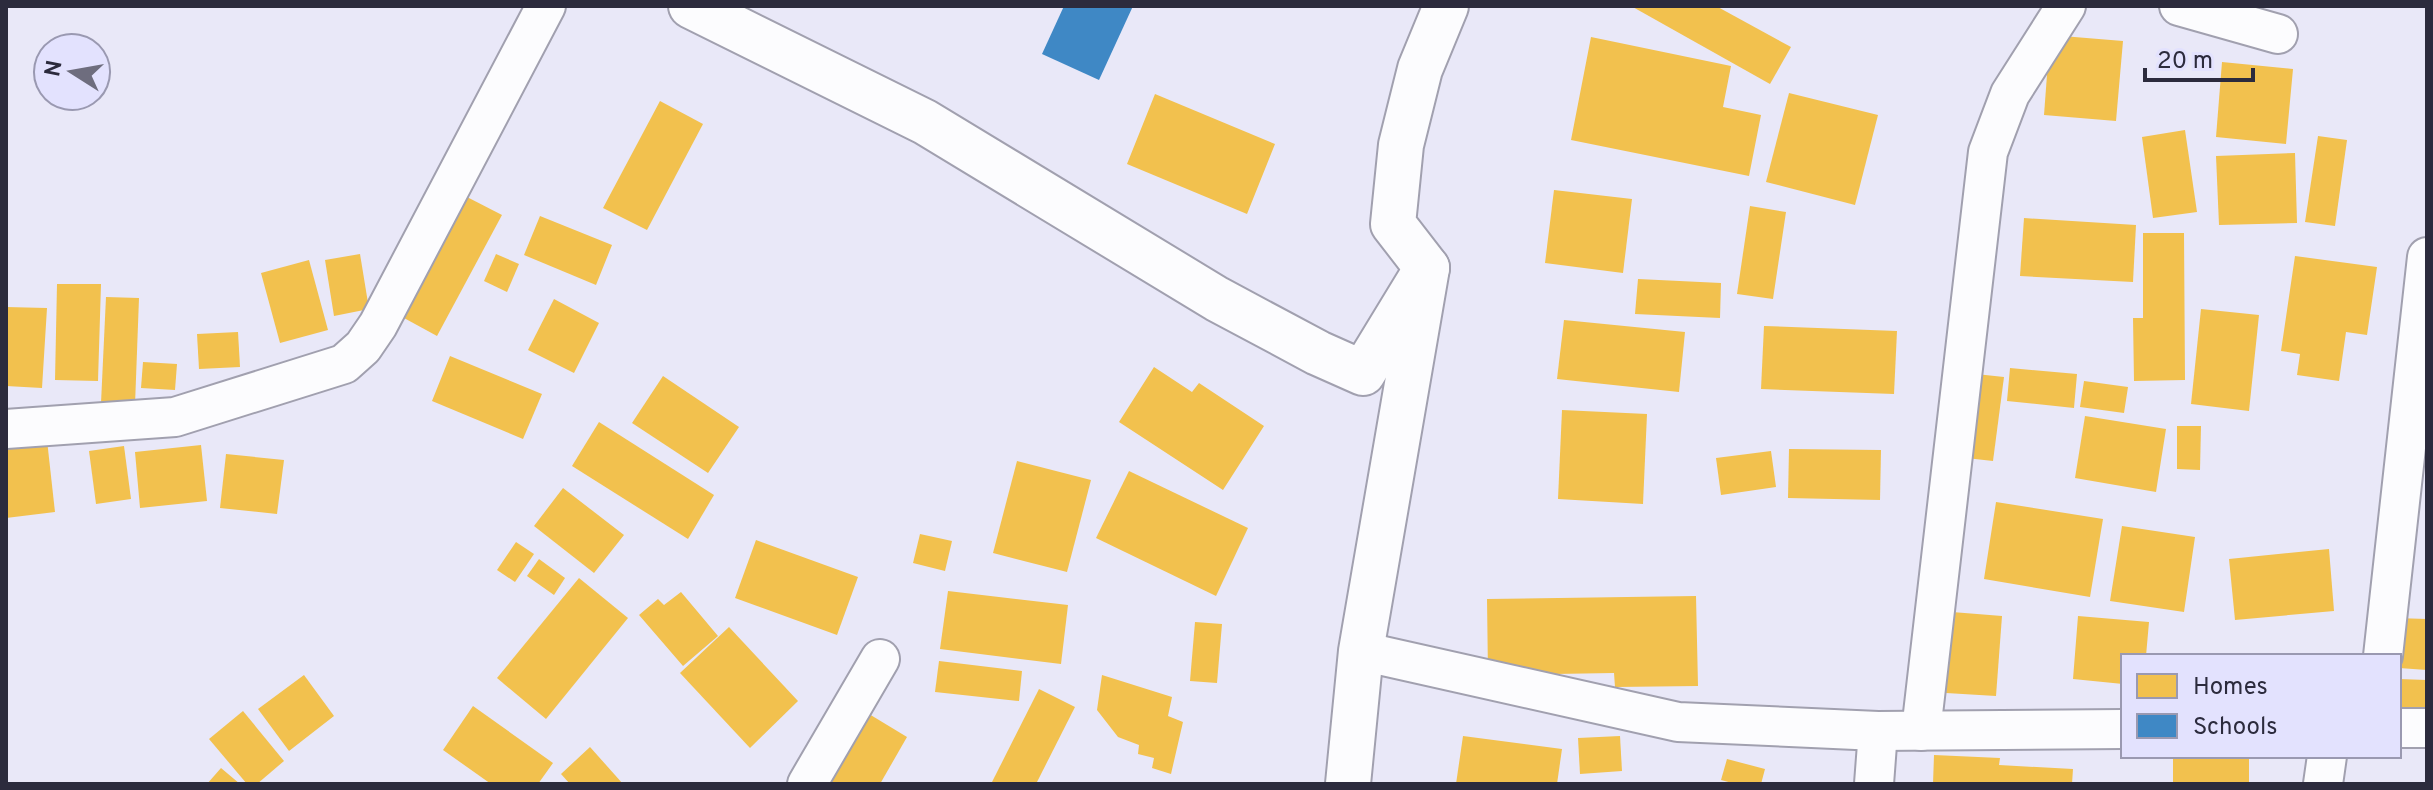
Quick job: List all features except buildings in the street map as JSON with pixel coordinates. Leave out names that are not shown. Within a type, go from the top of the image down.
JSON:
[{"type":"street","points":[[6,429],[175,417],[344,364],[363,347],[378,325],[546,6]]},
{"type":"street","points":[[691,6],[925,122],[1217,299],[1318,353],[1363,373],[1427,268]]},
{"type":"street","points":[[1348,784],[1361,651],[1427,268],[1393,224],[1401,145],[1420,69],[1446,6]]},
{"type":"street","points":[[1921,731],[1988,152],[2010,94],[2066,6]]},
{"type":"street","points":[[2179,6],[2278,34]]},
{"type":"street","points":[[2383,654],[2427,257]]},
{"type":"street","points":[[1361,651],[1678,722],[1878,731],[2121,729]]},
{"type":"street","points":[[807,784],[880,659]]},
{"type":"street","points":[[2401,728],[2427,728]]},
{"type":"street","points":[[1874,784],[1878,731]]},
{"type":"street","points":[[2323,784],[2327,758]]}]
